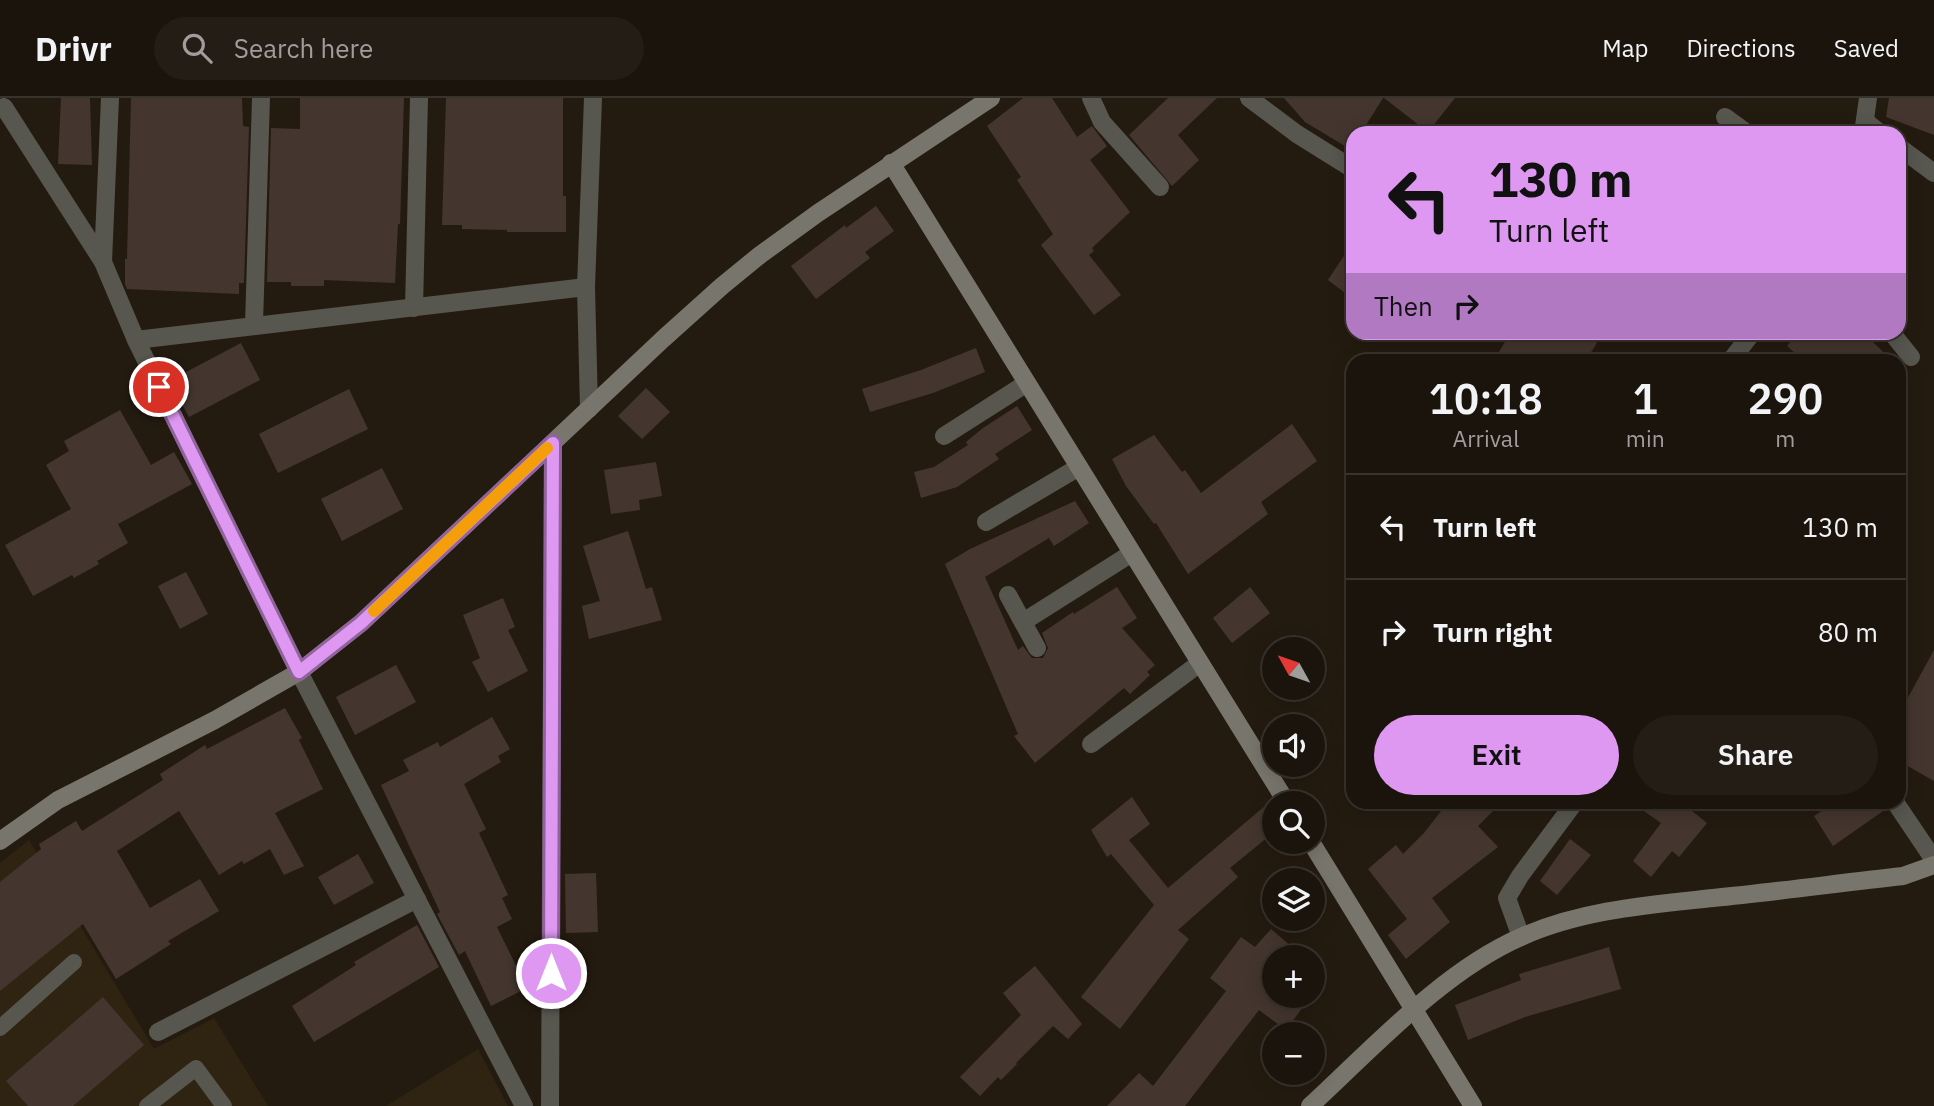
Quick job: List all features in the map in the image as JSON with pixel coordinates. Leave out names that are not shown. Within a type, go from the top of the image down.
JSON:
[{"type":"street","points":[[103,262],[110,98]]},
{"type":"street","points":[[254,324],[261,98]]},
{"type":"street","points":[[414,308],[419,98]]},
{"type":"street","points":[[589,409],[586,287],[593,98]]},
{"type":"street","points":[[0,841],[58,800],[215,720],[299,672],[361,623],[663,339],[760,255],[891,163],[990,98]]},
{"type":"street","points":[[1091,98],[1102,122],[1160,187]]},
{"type":"street","points":[[1249,98],[1297,134],[1346,165]]},
{"type":"street","points":[[1864,126],[1868,98]]},
{"type":"street","points":[[4,107],[103,262],[136,340],[299,672],[524,1106]]},
{"type":"street","points":[[1725,117],[1737,126]]},
{"type":"street","points":[[1906,152],[1934,173]]},
{"type":"street","points":[[891,163],[1280,791]]},
{"type":"street","points":[[136,340],[586,287]]},
{"type":"street","points":[[1736,354],[1747,340]]},
{"type":"street","points":[[1897,340],[1910,357]]},
{"type":"street","points":[[944,436],[1027,383]]},
{"type":"street","points":[[550,1106],[553,443]]},
{"type":"street","points":[[986,522],[1079,467]]},
{"type":"street","points":[[1023,622],[1132,553]]},
{"type":"street","points":[[1008,595],[1037,648]]},
{"type":"street","points":[[1091,744],[1200,663]]},
{"type":"street","points":[[1521,937],[1507,898],[1570,809]]},
{"type":"street","points":[[1310,1106],[1415,1010],[1467,967],[1521,937],[1577,918],[1650,904],[1903,876],[1934,862],[1900,809]]},
{"type":"street","points":[[1318,854],[1415,1010],[1462,1098],[1474,1106]]},
{"type":"street","points":[[158,1032],[417,899]]},
{"type":"lane","points":[[0,1028],[74,962]]},
{"type":"lane","points":[[147,1106],[196,1068],[224,1106]]},
{"type":"shaded area","points":[[29,840],[154,1049],[214,1018],[268,1106],[0,1106],[0,863]]},
{"type":"shaded area","points":[[478,1049],[508,1106],[386,1106]]},
{"type":"building","points":[[61,98],[90,98],[92,165],[58,164]]},
{"type":"building","points":[[131,98],[242,98],[243,126],[249,127],[244,283],[239,283],[239,294],[127,289],[125,259]]},
{"type":"building","points":[[300,98],[404,98],[400,224],[395,283],[324,280],[324,286],[291,286],[291,282],[267,282],[271,128],[300,129]]},
{"type":"building","points":[[446,98],[563,98],[563,196],[566,196],[566,232],[507,232],[462,229],[462,225],[442,225]]},
{"type":"building","points":[[1023,98],[1052,98],[1077,137],[1092,126],[1107,146],[1090,160],[1130,212],[1092,248],[1094,251],[1089,255],[1121,295],[1094,315],[1041,245],[1053,234],[1017,180],[1021,177],[987,126]]},
{"type":"building","points":[[1168,98],[1217,98],[1178,135],[1199,160],[1172,186],[1129,135]]},
{"type":"building","points":[[1284,98],[1383,98],[1365,126],[1346,126],[1346,147],[1305,122]]},
{"type":"building","points":[[1384,98],[1455,98],[1433,126],[1420,126]]},
{"type":"building","points":[[1889,98],[1934,98],[1934,135],[1886,117]]},
{"type":"building","points":[[876,206],[894,231],[865,252],[870,258],[816,299],[791,266],[845,225],[846,228]]},
{"type":"building","points":[[1346,253],[1346,294],[1328,280]]},
{"type":"building","points":[[1506,340],[1592,340],[1597,343],[1590,354],[1498,354]]},
{"type":"building","points":[[1792,340],[1871,340],[1886,354],[1796,354],[1787,346]]},
{"type":"building","points":[[241,343],[260,380],[189,417],[169,381]]},
{"type":"building","points":[[976,348],[985,372],[933,393],[870,412],[862,389]]},
{"type":"building","points":[[646,388],[670,412],[642,439],[618,416]]},
{"type":"building","points":[[349,389],[368,429],[278,473],[259,434]]},
{"type":"building","points":[[1017,406],[1032,430],[995,454],[999,459],[957,487],[921,498],[914,472],[934,467],[968,445],[966,442],[983,428]]},
{"type":"building","points":[[120,410],[151,465],[174,452],[192,484],[118,524],[128,543],[97,561],[99,564],[33,596],[5,545],[71,509],[46,465],[69,451],[64,441]]},
{"type":"building","points":[[1292,424],[1317,461],[1261,502],[1268,514],[1188,574],[1156,523],[1154,524],[1126,486],[1112,459],[1154,435],[1201,493]]},
{"type":"building","points":[[656,462],[662,496],[639,500],[640,510],[611,514],[604,470]]},
{"type":"building","points":[[382,468],[403,509],[342,541],[321,499]]},
{"type":"building","points":[[1075,501],[1089,523],[1054,546],[1049,538],[985,577],[1018,650],[1023,646],[1032,658],[1043,658],[1048,648],[1042,633],[1117,587],[1137,618],[1122,628],[1155,665],[1147,672],[1150,675],[1130,694],[1124,688],[1035,763],[1014,736],[1018,734],[945,564],[970,549]]},
{"type":"building","points":[[628,531],[646,589],[652,587],[662,620],[589,639],[582,606],[600,601],[583,546]]},
{"type":"building","points":[[186,572],[208,614],[180,629],[158,586]]},
{"type":"building","points":[[1250,587],[1270,613],[1232,643],[1213,618]]},
{"type":"building","points":[[503,598],[515,627],[508,630],[528,671],[488,692],[472,662],[480,658],[463,615]]},
{"type":"building","points":[[1934,650],[1934,781],[1906,765],[1906,701]]},
{"type":"building","points":[[396,665],[416,702],[355,735],[336,697]]},
{"type":"building","points":[[285,708],[302,738],[299,740],[323,789],[275,813],[304,866],[284,875],[270,849],[219,875],[179,811],[117,851],[150,908],[200,879],[219,911],[168,941],[171,944],[116,979],[83,924],[0,991],[0,882],[41,849],[39,844],[76,821],[82,831],[163,780],[160,774],[205,745],[207,749]]},
{"type":"building","points":[[492,717],[510,749],[498,756],[501,762],[464,784],[486,829],[479,833],[508,895],[502,898],[512,919],[497,927],[527,988],[491,1006],[465,951],[459,955],[437,914],[440,912],[381,785],[409,771],[403,760],[438,742],[440,747]]},
{"type":"building","points":[[1132,797],[1150,824],[1129,840],[1168,888],[1262,808],[1262,842],[1230,868],[1238,877],[1178,930],[1189,939],[1120,1029],[1081,997],[1154,905],[1111,854],[1107,857],[1091,830]]},
{"type":"building","points":[[1443,809],[1495,809],[1478,826],[1498,847],[1432,898],[1450,922],[1406,959],[1388,935],[1407,919],[1368,869],[1396,845],[1403,854]]},
{"type":"building","points":[[1641,809],[1690,809],[1707,823],[1679,857],[1672,851],[1651,877],[1633,861],[1661,823]]},
{"type":"building","points":[[1824,809],[1886,809],[1833,846],[1814,816]]},
{"type":"building","points":[[1570,839],[1591,855],[1557,895],[1540,881]]},
{"type":"building","points":[[358,854],[374,883],[334,905],[318,877]]},
{"type":"building","points":[[596,873],[598,932],[566,933],[565,874]]},
{"type":"building","points":[[417,925],[439,967],[314,1042],[292,1006],[356,965],[354,962]]},
{"type":"building","points":[[1269,931],[1273,931],[1290,945],[1262,945],[1262,1008],[1302,1008],[1292,1022],[1275,1022],[1259,1010],[1185,1106],[1107,1106],[1139,1073],[1153,1086],[1226,991],[1210,978],[1241,937],[1255,947]]},
{"type":"building","points":[[1609,947],[1621,989],[1525,1017],[1468,1040],[1455,1005],[1521,980],[1519,974]]},
{"type":"building","points":[[1035,966],[1082,1024],[1068,1039],[1053,1026],[1001,1080],[998,1077],[980,1096],[960,1077],[1021,1015],[1003,993]]},
{"type":"building","points":[[103,997],[144,1045],[73,1106],[28,1106],[6,1081]]},
{"type":"slow traffic","points":[[374,611],[547,448]]},
{"type":"route","points":[[159,387],[299,672],[361,623],[553,443],[551,973]]}]
